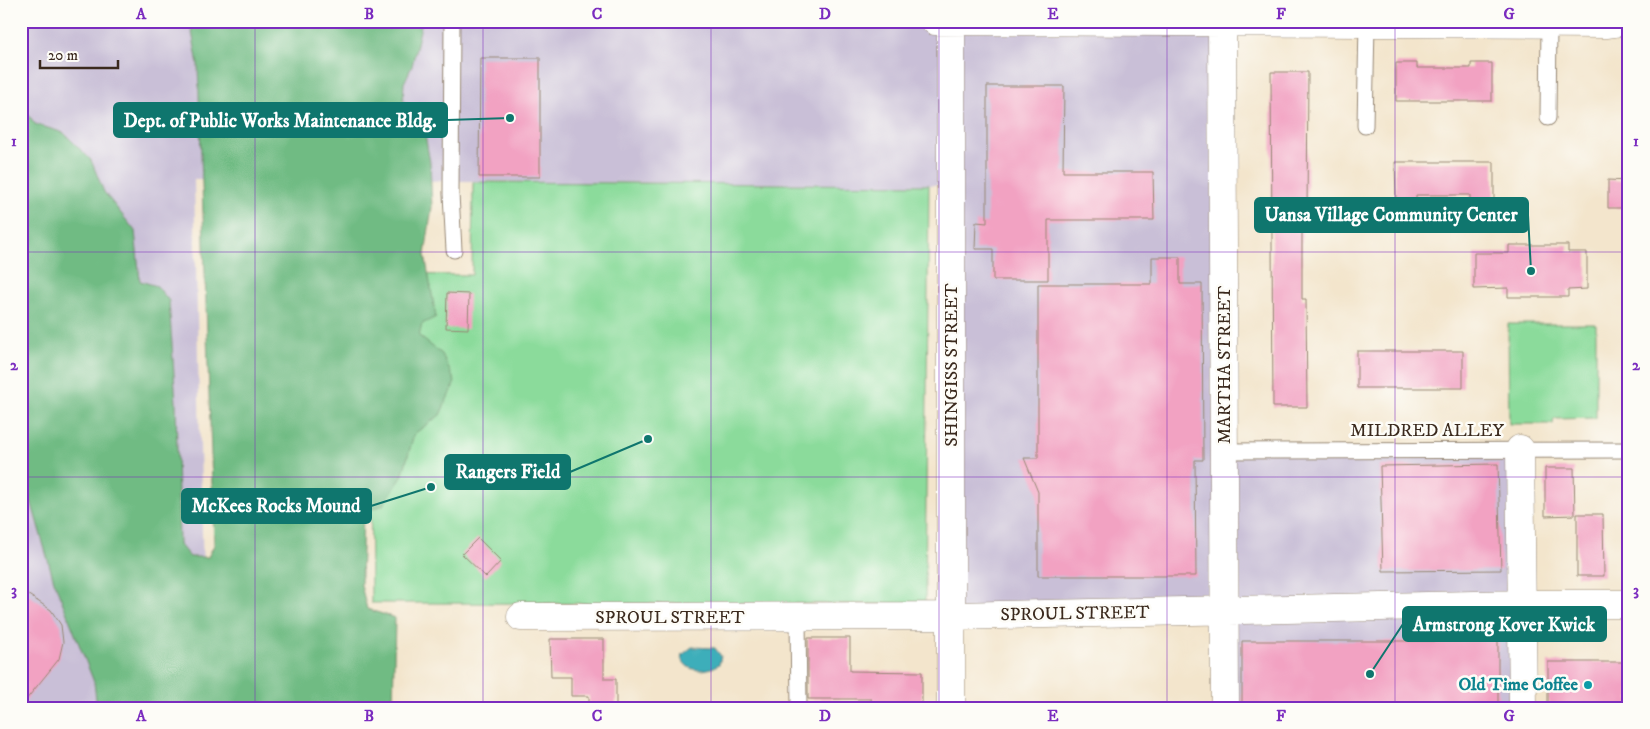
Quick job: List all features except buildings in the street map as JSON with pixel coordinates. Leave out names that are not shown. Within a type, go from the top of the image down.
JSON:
[{"type":"street","points":[[935,21],[1549,24],[1608,24],[1629,21]]},
{"type":"street","name":"SHINGISS STREET","points":[[951,21],[951,708]]},
{"type":"street","name":"MARTHA STREET","points":[[1218,22],[1226,451],[1225,708]]},
{"type":"street","points":[[1520,449],[1523,708]]},
{"type":"street","name":"SPROUL STREET","points":[[521,617],[798,618],[1521,604],[1629,604]]},
{"type":"lane","points":[[452,21],[451,194],[454,250]]},
{"type":"lane","points":[[1365,126],[1367,23]]},
{"type":"lane","points":[[1548,118],[1549,24]]},
{"type":"lane","name":"MILDRED ALLEY","points":[[1226,451],[1629,450]]},
{"type":"lane","points":[[798,618],[799,708]]},
{"type":"shaded area","points":[[21,21],[1629,21],[1223,22],[1226,451],[1520,449],[1523,708],[1225,708],[1226,611],[952,616],[951,185],[194,179],[206,708],[21,708]]},
{"type":"green space","points":[[190,21],[422,21],[412,66],[404,83],[403,101],[421,112],[430,163],[432,207],[425,255],[436,317],[422,324],[419,336],[442,354],[455,382],[440,415],[414,434],[402,477],[383,505],[363,513],[361,585],[367,609],[395,618],[393,708],[97,708],[94,682],[54,581],[21,466],[21,104],[35,124],[64,133],[91,160],[104,192],[135,231],[140,281],[157,286],[169,301],[176,403],[179,544],[190,557],[208,557],[214,545],[198,64]]},
{"type":"green space","points":[[473,182],[929,185],[925,604],[371,603],[369,274],[472,275]]},
{"type":"green space","points":[[1508,324],[1596,324],[1596,418],[1554,419],[1553,424],[1509,424]]},
{"type":"water","points":[[692,647],[715,648],[721,656],[719,664],[702,670],[696,670],[686,665],[682,655]]},
{"type":"place","name":"Dept. of Public Works Maintenance Bldg.","points":[[510,118]]},
{"type":"place","name":"Uansa Village Community Center","points":[[1531,271]]},
{"type":"place","name":"Rangers Field","points":[[648,439]]},
{"type":"place","name":"McKees Rocks Mound","points":[[431,487]]},
{"type":"place","name":"Armstrong Kover Kwick","points":[[1370,674]]},
{"type":"place","name":"Old Time Coffee","points":[[1588,685]]}]
